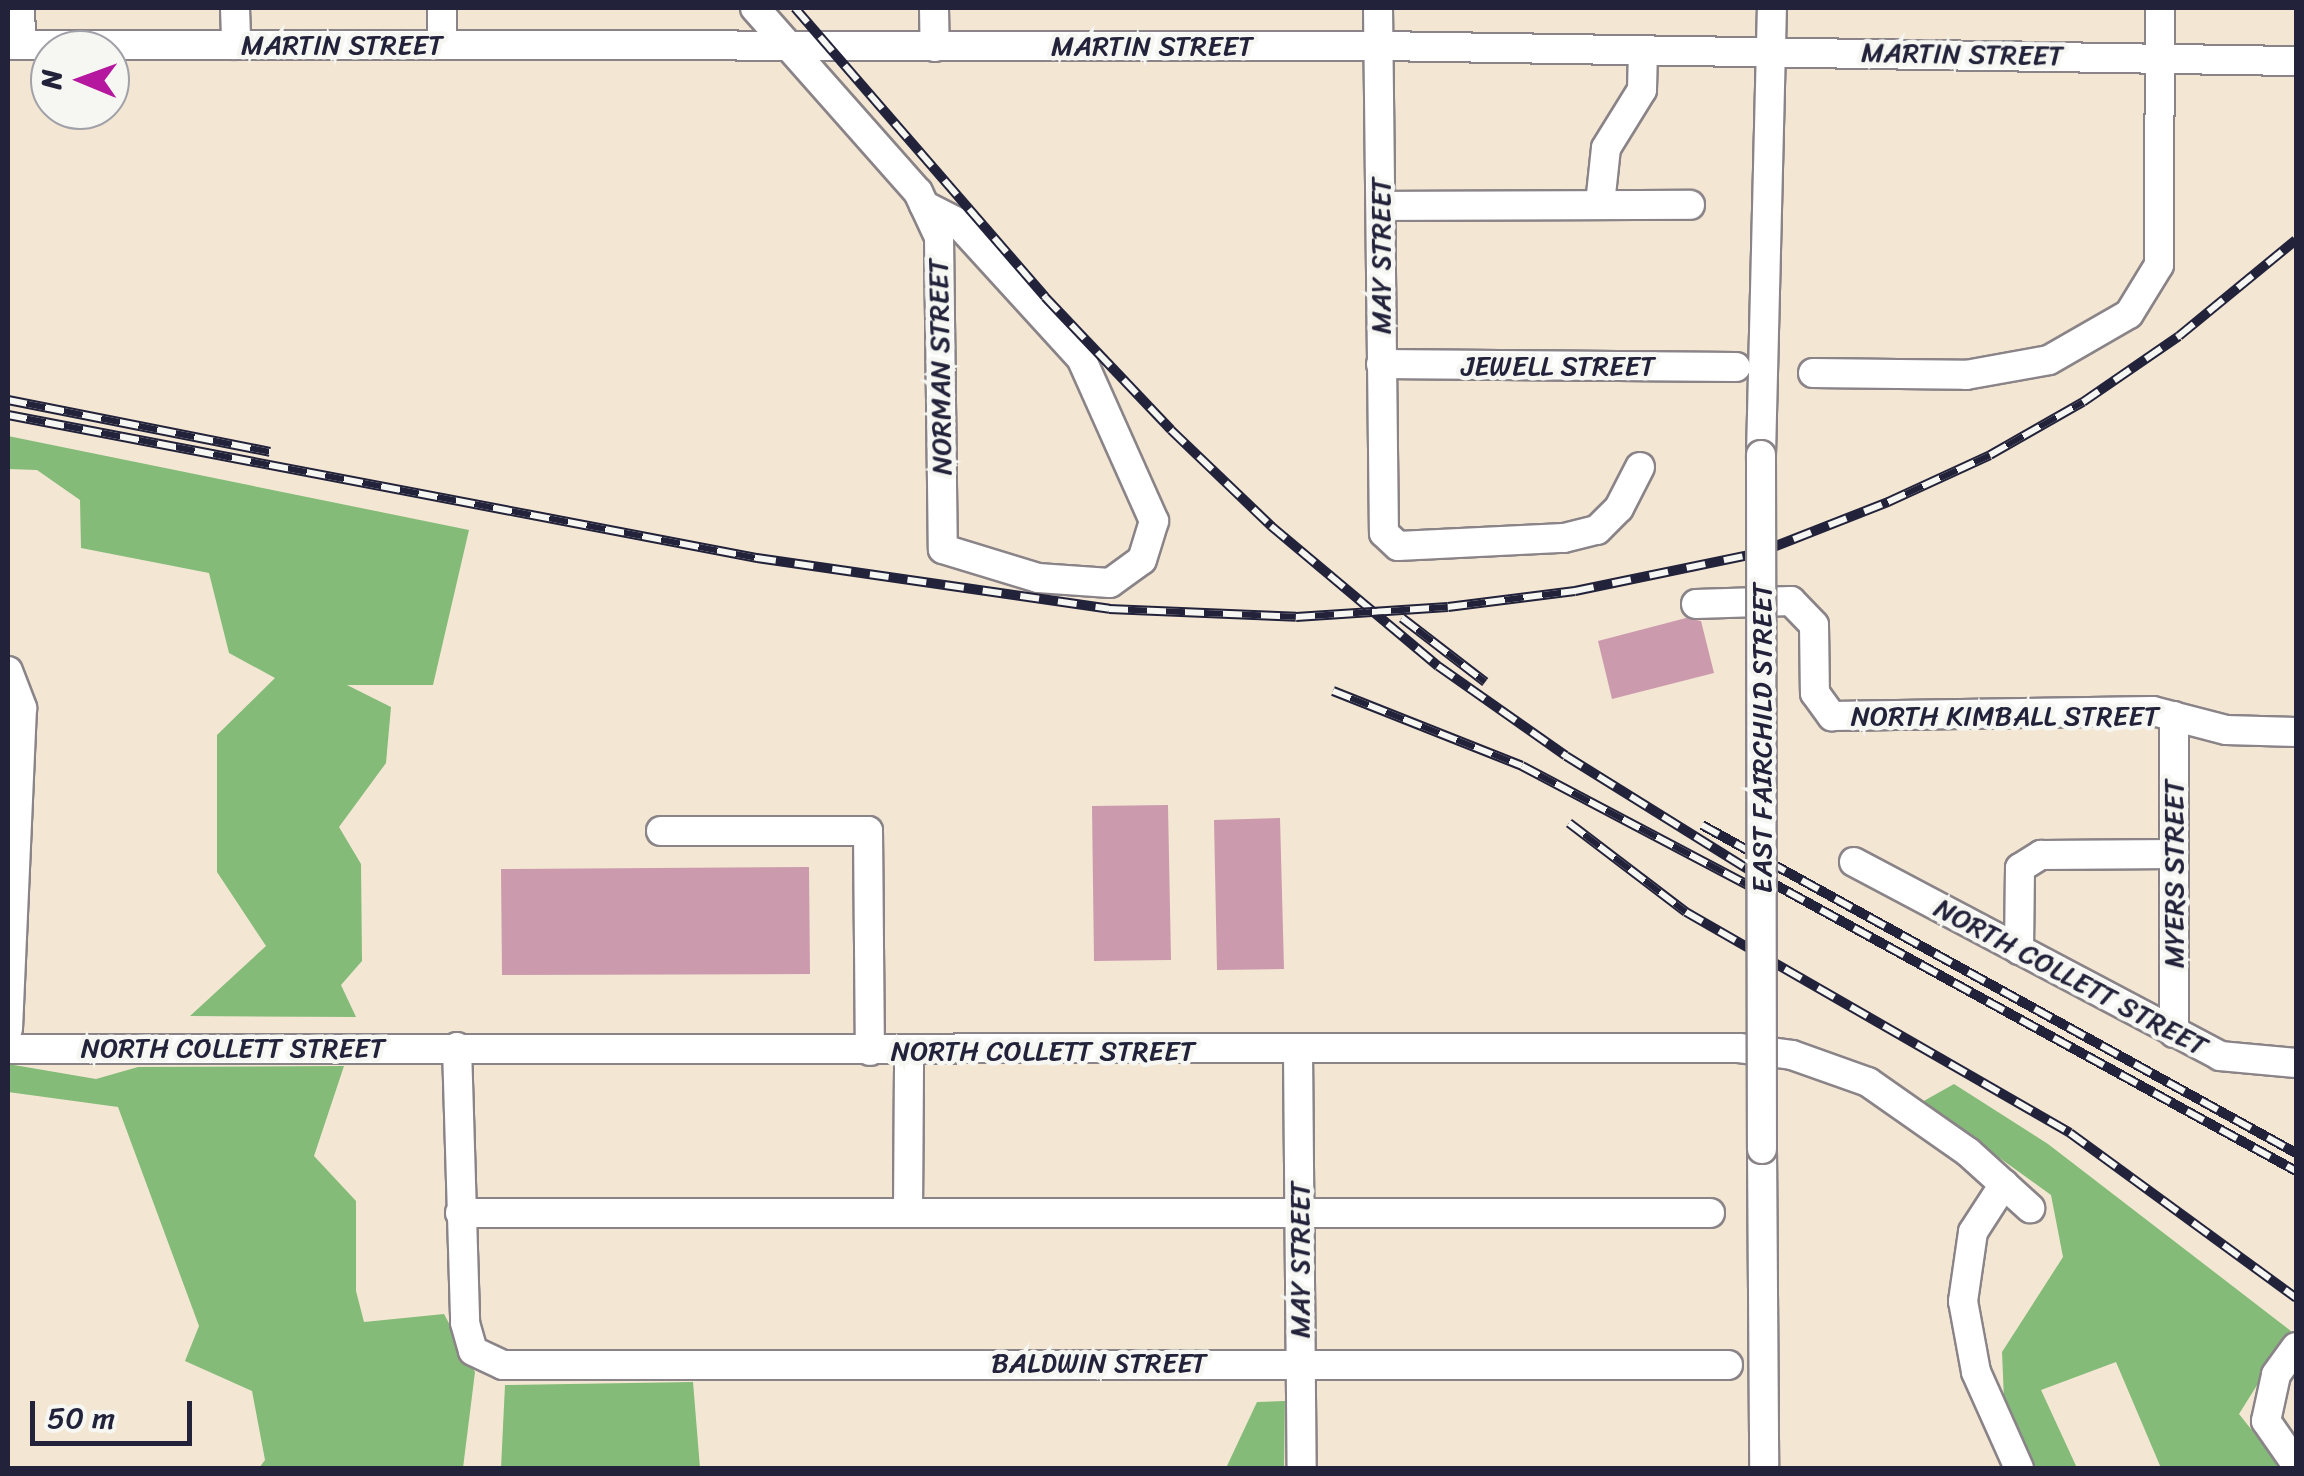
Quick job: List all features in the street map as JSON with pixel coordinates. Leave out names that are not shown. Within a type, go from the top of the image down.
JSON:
[{"type":"street","points":[[14,45],[20,8]]},
{"type":"street","points":[[235,8],[236,45]]},
{"type":"street","points":[[442,8],[442,44]]},
{"type":"street","name":"NORMAN STREET","points":[[755,8],[924,205],[939,236],[943,548],[1038,578],[1110,583],[1142,560],[1154,522],[1081,358],[957,222],[924,205]]},
{"type":"street","points":[[934,8],[935,47]]},
{"type":"street","name":"MAY STREET","points":[[1378,8],[1380,505],[1384,533],[1398,546],[1564,538],[1597,530],[1619,508],[1640,467]]},
{"type":"street","name":"EAST FAIRCHILD STREET","points":[[1764,1468],[1762,455],[1772,8]]},
{"type":"street","points":[[1813,372],[1966,375],[2048,360],[2129,314],[2159,265],[2160,8]]},
{"type":"street","name":"MARTIN STREET","points":[[14,45],[1379,46],[2296,61]]},
{"type":"street","points":[[1600,204],[1606,148],[1642,90],[1643,50]]},
{"type":"street","points":[[1381,206],[1690,206]]},
{"type":"street","name":"JEWELL STREET","points":[[1381,364],[1736,367]]},
{"type":"street","name":"NORTH KIMBALL STREET","points":[[1696,604],[1791,601],[1814,625],[1814,693],[1832,716],[2153,710],[2226,730],[2296,732]]},
{"type":"street","points":[[8,671],[22,708],[8,1029]]},
{"type":"street","name":"MYERS STREET","points":[[2174,716],[2174,1033]]},
{"type":"street","points":[[661,831],[868,831],[870,1052]]},
{"type":"street","points":[[2019,950],[2020,868],[2040,855],[2174,854]]},
{"type":"street","name":"NORTH COLLETT STREET","points":[[1854,862],[2220,1056],[2296,1062]]},
{"type":"street","points":[[457,1047],[460,1213],[1710,1213]]},
{"type":"street","name":"NORTH COLLETT STREET","points":[[8,1050],[457,1047],[909,1052],[1739,1048],[1792,1055],[1868,1082],[2030,1208]]},
{"type":"street","name":"MAY STREET","points":[[1298,1051],[1302,1468]]},
{"type":"street","points":[[908,1211],[909,1052]]},
{"type":"street","points":[[2004,1184],[1973,1232],[1963,1301],[1976,1372],[2019,1468]]},
{"type":"street","name":"BALDWIN STREET","points":[[460,1213],[465,1323],[473,1351],[503,1365],[1728,1365]]},
{"type":"street","points":[[2296,1348],[2276,1375],[2266,1421],[2296,1464]]},
{"type":"green space","points":[[8,436],[469,530],[433,685],[347,685],[391,707],[386,763],[339,827],[361,864],[362,961],[341,985],[356,1017],[190,1016],[266,946],[217,872],[217,735],[275,678],[229,653],[209,573],[81,548],[80,500],[37,470],[8,469]]},
{"type":"green space","points":[[8,1064],[96,1079],[138,1067],[344,1066],[314,1156],[356,1201],[356,1291],[364,1322],[444,1314],[475,1372],[463,1468],[259,1468],[265,1460],[252,1391],[185,1361],[199,1326],[118,1107],[8,1092]]},
{"type":"green space","points":[[1954,1084],[2048,1144],[2291,1331],[2239,1414],[2282,1468],[2161,1468],[2116,1362],[2041,1390],[2077,1468],[2027,1468],[2004,1400],[2002,1352],[2063,1257],[2051,1195],[1922,1102]]},
{"type":"green space","points":[[693,1382],[700,1468],[501,1468],[505,1385]]},
{"type":"green space","points":[[1285,1401],[1284,1468],[1226,1468],[1257,1402]]},
{"type":"building","points":[[1686,618],[1701,621],[1714,673],[1612,699],[1598,641]]},
{"type":"building","points":[[1168,805],[1171,960],[1094,961],[1092,806]]},
{"type":"building","points":[[1280,818],[1284,969],[1217,970],[1214,820]]},
{"type":"building","points":[[809,867],[810,974],[502,975],[501,869]]},
{"type":"railway","points":[[795,8],[1045,297],[1171,430],[1271,526],[1438,666],[1566,756],[1754,873],[2296,1171]]},
{"type":"railway","points":[[8,415],[757,558],[1109,609],[1296,617],[1448,607],[1575,591],[1758,553],[1888,502],[1990,455],[2083,402],[2179,336],[2296,240]]},
{"type":"railway","points":[[8,400],[270,452]]},
{"type":"railway","points":[[1402,618],[1485,682]]},
{"type":"railway","points":[[1333,691],[1522,766],[1753,888]]},
{"type":"railway","points":[[1569,823],[1686,912],[2070,1133],[2296,1298]]},
{"type":"railway","points":[[1702,825],[2296,1153]]}]
